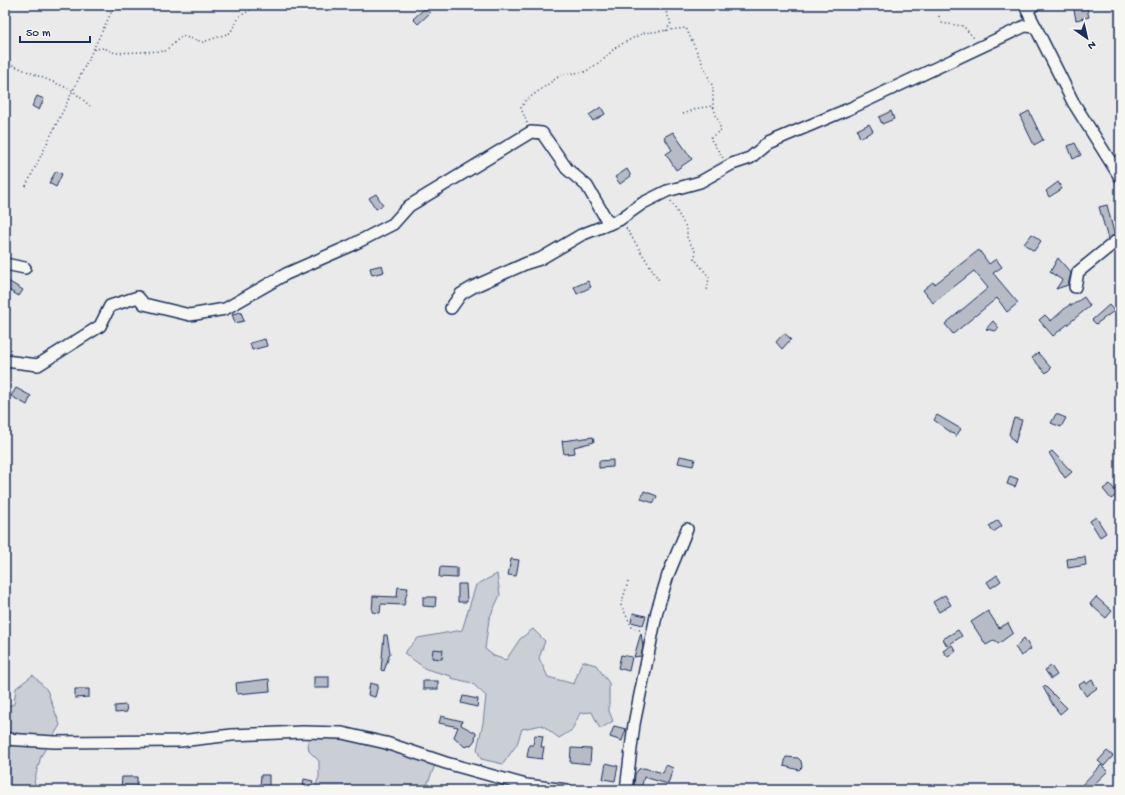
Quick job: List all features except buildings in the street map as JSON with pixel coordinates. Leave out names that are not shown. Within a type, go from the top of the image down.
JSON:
[{"type":"street","points":[[1034,5],[1027,10],[1073,102],[1120,177]]},
{"type":"street","points":[[451,308],[461,294],[473,287],[527,263],[540,259],[581,235],[621,219],[645,202],[667,191],[700,182],[728,166],[750,158],[768,143],[851,108],[1025,26],[1036,27]]},
{"type":"street","points":[[5,361],[37,365],[100,326],[110,306],[138,297],[144,304],[190,315],[229,308],[286,274],[350,246],[392,224],[408,206],[531,132],[542,133],[567,169],[587,186],[609,224]]},
{"type":"street","points":[[1074,287],[1078,272],[1120,238]]},
{"type":"street","points":[[5,264],[25,268]]},
{"type":"street","points":[[626,790],[634,724],[652,634],[662,593],[687,529]]},
{"type":"street","points":[[5,739],[54,742],[180,741],[232,735],[303,732],[342,733],[386,743],[446,763],[526,785],[567,790]]},
{"type":"path","points":[[5,16],[8,5]]},
{"type":"path","points":[[26,186],[115,5]]},
{"type":"path","points":[[94,49],[104,48],[114,53],[165,51],[182,36],[203,42],[230,33],[240,16],[259,5]]},
{"type":"path","points":[[663,5],[671,23],[666,31]]},
{"type":"path","points":[[939,16],[941,23],[963,26],[972,38],[985,41],[994,40]]},
{"type":"path","points":[[531,132],[521,108],[525,101],[562,74],[585,72],[604,59],[616,47],[644,33],[686,28],[713,86],[713,106],[721,130],[710,138],[728,166]]},
{"type":"path","points":[[5,62],[72,90],[90,106]]},
{"type":"path","points":[[683,114],[700,108],[713,106]]},
{"type":"path","points":[[667,191],[687,229],[687,238],[696,253],[694,258],[709,277],[707,291]]},
{"type":"path","points":[[621,219],[660,282]]},
{"type":"path","points":[[628,582],[621,605],[632,627],[652,634]]},
{"type":"shaded area","points":[[497,574],[500,595],[489,619],[485,649],[494,656],[506,660],[520,639],[533,629],[545,641],[539,658],[548,677],[574,684],[582,661],[596,665],[609,683],[609,711],[613,721],[600,729],[592,712],[580,713],[572,730],[559,738],[542,725],[522,729],[517,744],[503,764],[481,759],[477,749],[483,723],[486,696],[472,683],[451,678],[451,676],[426,669],[404,653],[418,638],[462,630],[476,585]]},
{"type":"shaded area","points":[[33,675],[47,690],[60,725],[41,756],[34,782],[41,790],[5,790],[5,707],[14,704],[16,688]]},
{"type":"shaded area","points":[[307,737],[342,738],[387,747],[435,765],[425,790],[314,790],[319,777],[319,761],[309,751]]}]
